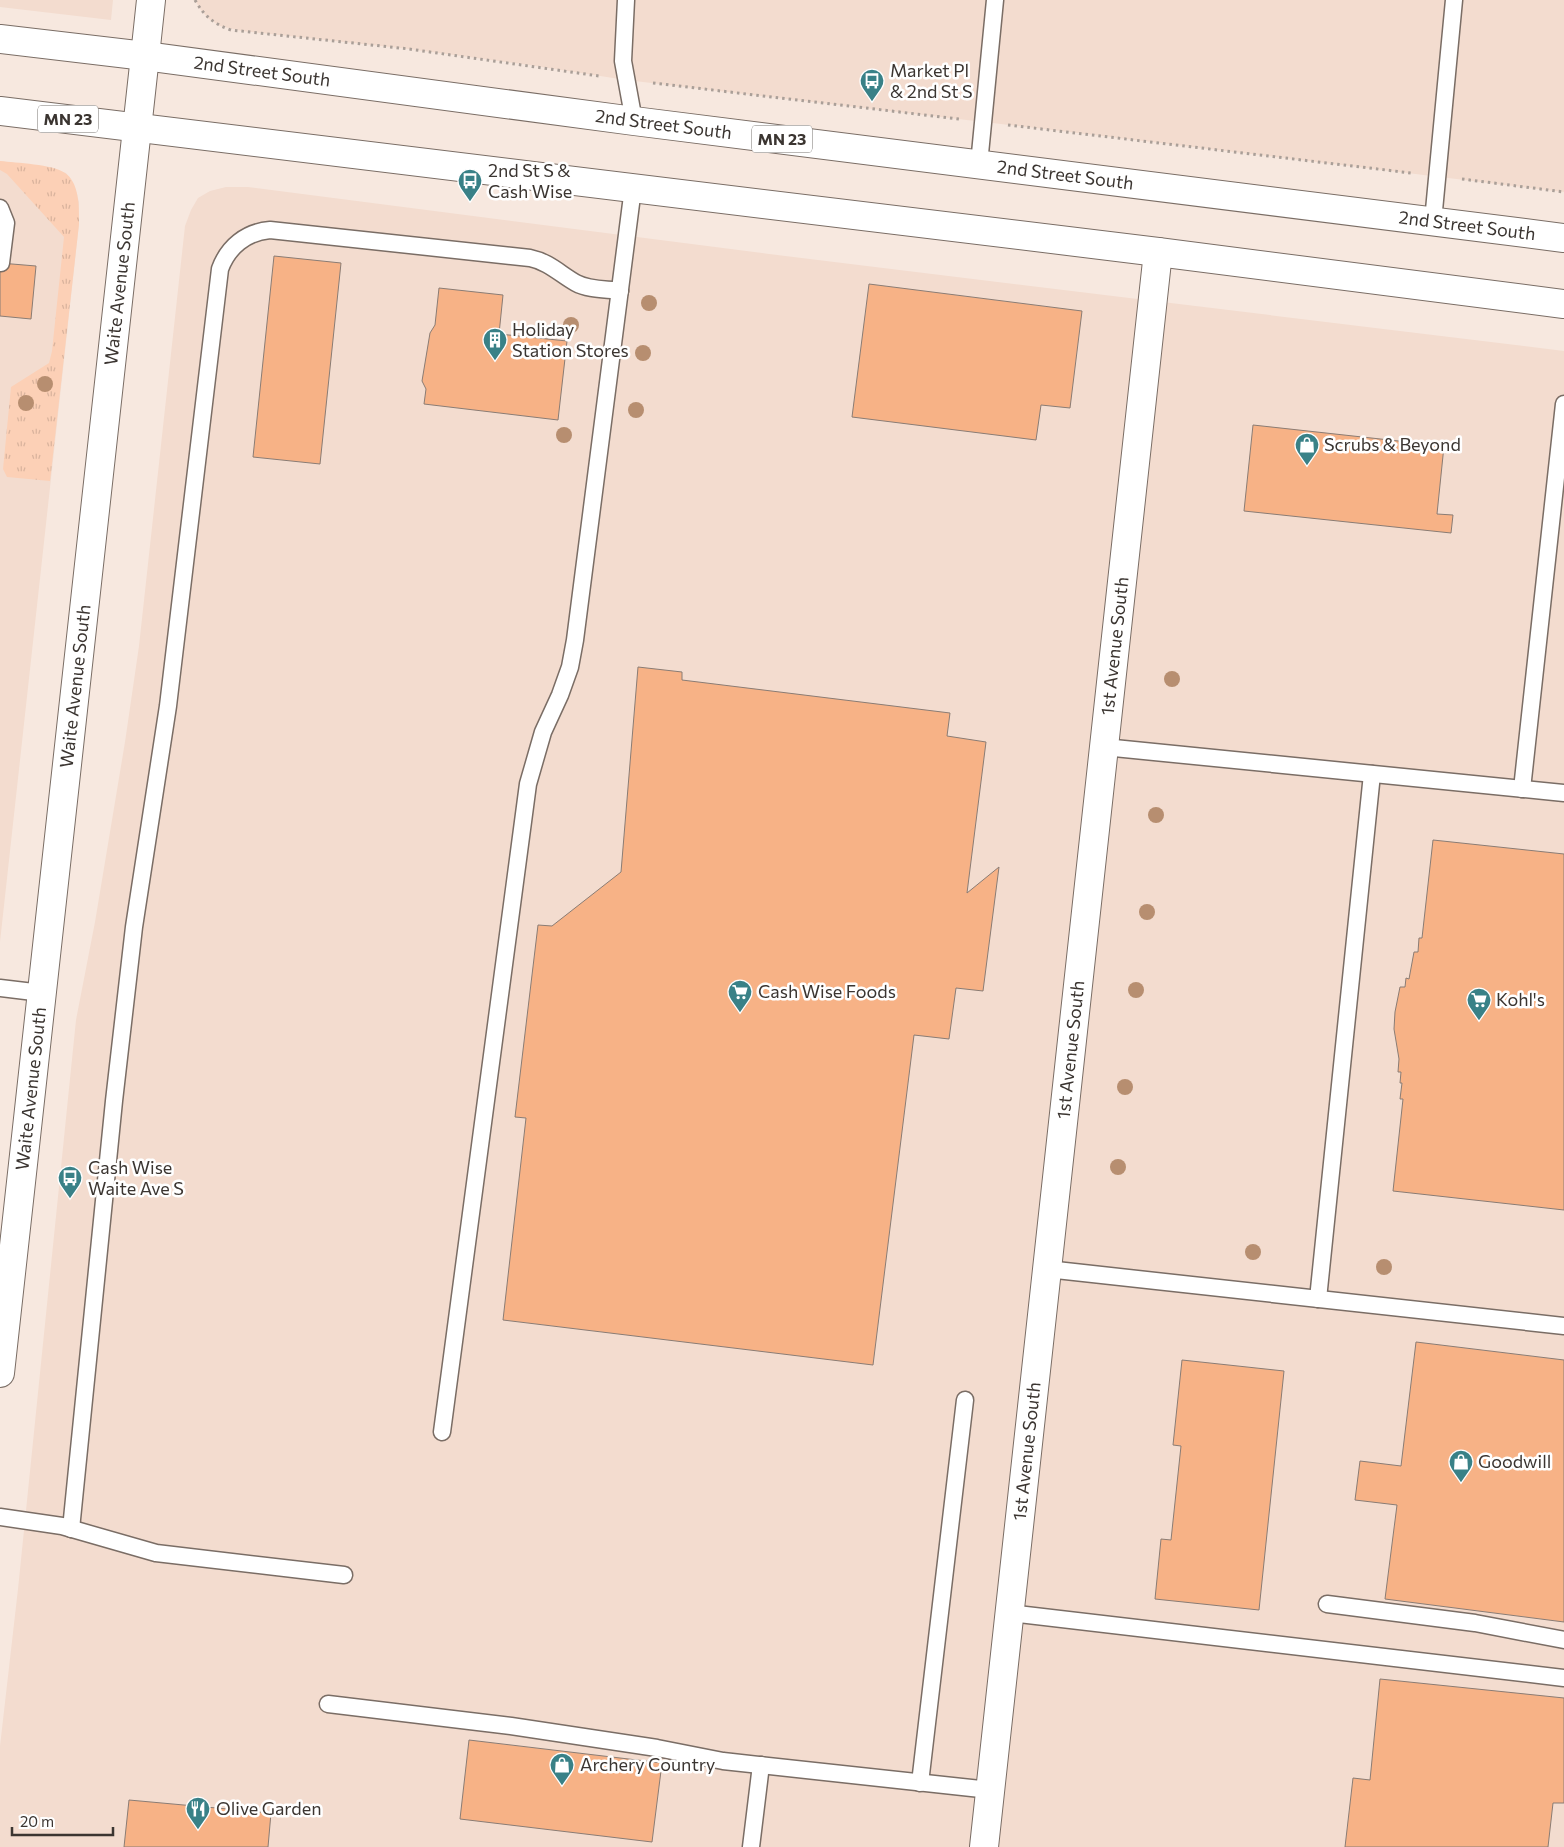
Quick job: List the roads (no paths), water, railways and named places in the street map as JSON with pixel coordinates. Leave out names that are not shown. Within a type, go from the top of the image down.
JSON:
[{"type":"main road","name":"Waite Avenue South","points":[[0,1373],[151,0]]},
{"type":"main road","name":"2nd Street South","points":[[0,39],[1564,238]]},
{"type":"main road","name":"MN 23","points":[[0,111],[1158,252],[1564,304]]},
{"type":"main road","name":"1st Avenue South","points":[[984,1847],[1158,252]]},
{"type":"lane","points":[[626,0],[623,61],[634,121]]},
{"type":"lane","points":[[979,164],[995,0]]},
{"type":"lane","points":[[1432,221],[1454,0]]},
{"type":"lane","points":[[442,1432],[528,784],[543,732],[560,695],[570,667],[575,640],[633,188]]},
{"type":"lane","points":[[0,208],[6,224],[1,263]]},
{"type":"lane","points":[[71,1529],[114,1101],[134,928],[168,706],[220,269],[224,259],[230,249],[247,236],[258,231],[270,230],[431,246],[542,260],[578,284],[620,291]]},
{"type":"lane","points":[[1522,789],[1564,404]]},
{"type":"lane","points":[[1104,747],[1564,793]]},
{"type":"lane","points":[[1318,1299],[1372,774]]},
{"type":"lane","points":[[0,988],[42,992]]},
{"type":"lane","points":[[1047,1269],[1564,1326]]},
{"type":"lane","points":[[920,1783],[965,1400]]},
{"type":"lane","points":[[0,1517],[71,1529],[156,1553],[344,1575]]},
{"type":"lane","points":[[1327,1604],[1475,1624],[1564,1640]]},
{"type":"lane","points":[[1010,1613],[1564,1678]]},
{"type":"lane","points":[[328,1704],[529,1729],[657,1748],[723,1761],[990,1790]]},
{"type":"lane","points":[[750,1847],[761,1765]]},
{"type":"place","name":"Market Pl & 2nd St S","points":[[872,102]]},
{"type":"place","name":"2nd St S & Cash Wise","points":[[470,202]]},
{"type":"place","name":"Holiday Station Stores","points":[[495,361]]},
{"type":"place","name":"Scrubs & Beyond","points":[[1307,466]]},
{"type":"place","name":"Cash Wise Foods","points":[[740,1013]]},
{"type":"place","name":"Kohl's","points":[[1479,1021]]},
{"type":"place","name":"Cash Wise Waite Ave S","points":[[70,1199]]},
{"type":"place","name":"Goodwill","points":[[1461,1483]]},
{"type":"place","name":"Archery Country","points":[[562,1786]]},
{"type":"place","name":"Olive Garden","points":[[198,1830]]}]
